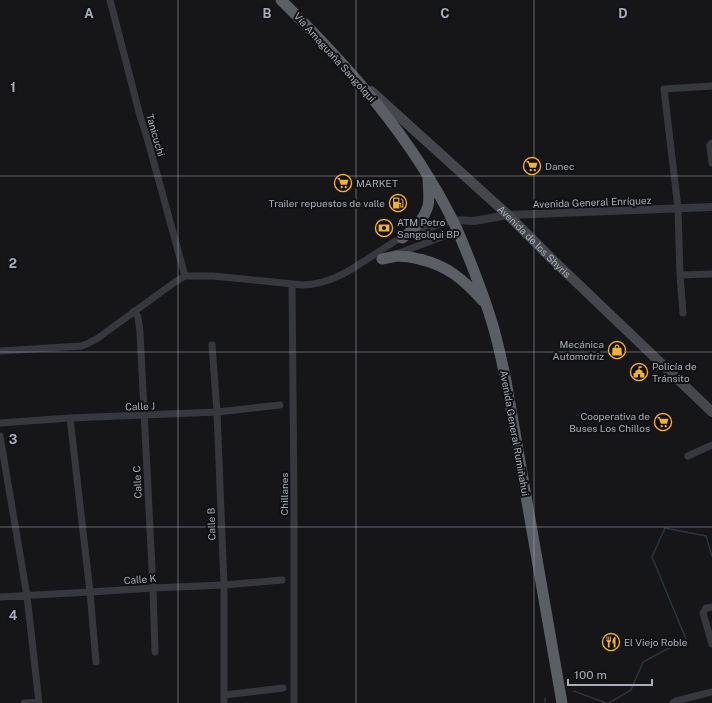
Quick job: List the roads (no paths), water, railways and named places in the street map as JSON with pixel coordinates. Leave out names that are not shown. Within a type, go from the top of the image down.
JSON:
[{"type":"highway","name":"Vía Amaguaña Sangolquí","points":[[281,0],[331,50],[352,74],[389,119],[410,147],[428,175]]},
{"type":"highway","name":"Avenida General Rumiñahui","points":[[428,175],[458,231],[487,305],[496,338],[506,382],[562,703]]},
{"type":"highway","points":[[402,238],[420,222],[427,209],[429,196],[428,175]]},
{"type":"highway","points":[[382,259],[406,256],[429,261],[441,266],[452,272],[468,285],[487,305]]},
{"type":"main road","name":"Avenida de los Shyris","points":[[352,74],[508,215],[712,412]]},
{"type":"street","name":"Tanicuchi","points":[[110,0],[140,116],[185,276]]},
{"type":"street","points":[[682,314],[678,208],[664,89],[712,86]]},
{"type":"street","points":[[711,145],[712,163]]},
{"type":"street","name":"Avenida General Enríquez","points":[[185,276],[213,276],[303,285],[318,284],[341,274],[402,238],[453,220],[474,221],[508,215],[712,207]]},
{"type":"street","name":"Avenida General Enríquez","points":[[359,264],[382,259],[458,231],[474,221]]},
{"type":"street","points":[[680,275],[712,274]]},
{"type":"street","points":[[0,350],[60,348],[87,344],[98,338],[185,276]]},
{"type":"street","name":"Chillanes","points":[[292,284],[294,703]]},
{"type":"street","name":"Calle C","points":[[134,311],[138,317],[140,332],[155,652]]},
{"type":"street","name":"Calle B","points":[[212,345],[217,412],[224,585],[224,703]]},
{"type":"street","name":"Calle J","points":[[0,423],[70,418],[217,412],[280,404]]},
{"type":"street","points":[[70,418],[90,592],[96,662]]},
{"type":"street","points":[[0,436],[27,596],[39,702],[24,703]]},
{"type":"street","points":[[688,456],[712,445]]},
{"type":"street","name":"Calle K","points":[[0,597],[224,585],[282,580]]},
{"type":"street","points":[[709,608],[704,610],[704,615],[712,644]]},
{"type":"street","points":[[224,695],[282,688]]},
{"type":"street","points":[[672,703],[712,692]]},
{"type":"waterway","points":[[609,703],[631,690],[643,662],[686,639],[652,557],[665,528],[706,536],[712,556]]},
{"type":"waterway","points":[[574,691],[606,703]]},
{"type":"waterway","points":[[545,698],[545,703]]},
{"type":"place","name":"Danec","points":[[532,166]]},
{"type":"place","name":"MARKET","points":[[343,183]]},
{"type":"place","name":"Trailer repuestos de valle","points":[[398,203]]},
{"type":"place","name":"ATM Petro Sangolqui BP","points":[[384,228]]},
{"type":"place","name":"Mecánica Automotriz","points":[[617,350]]},
{"type":"place","name":"Policía de Tránsito","points":[[639,372]]},
{"type":"place","name":"Cooperativa de Buses Los Chillos","points":[[663,422]]},
{"type":"place","name":"El Viejo Roble","points":[[611,642]]}]
